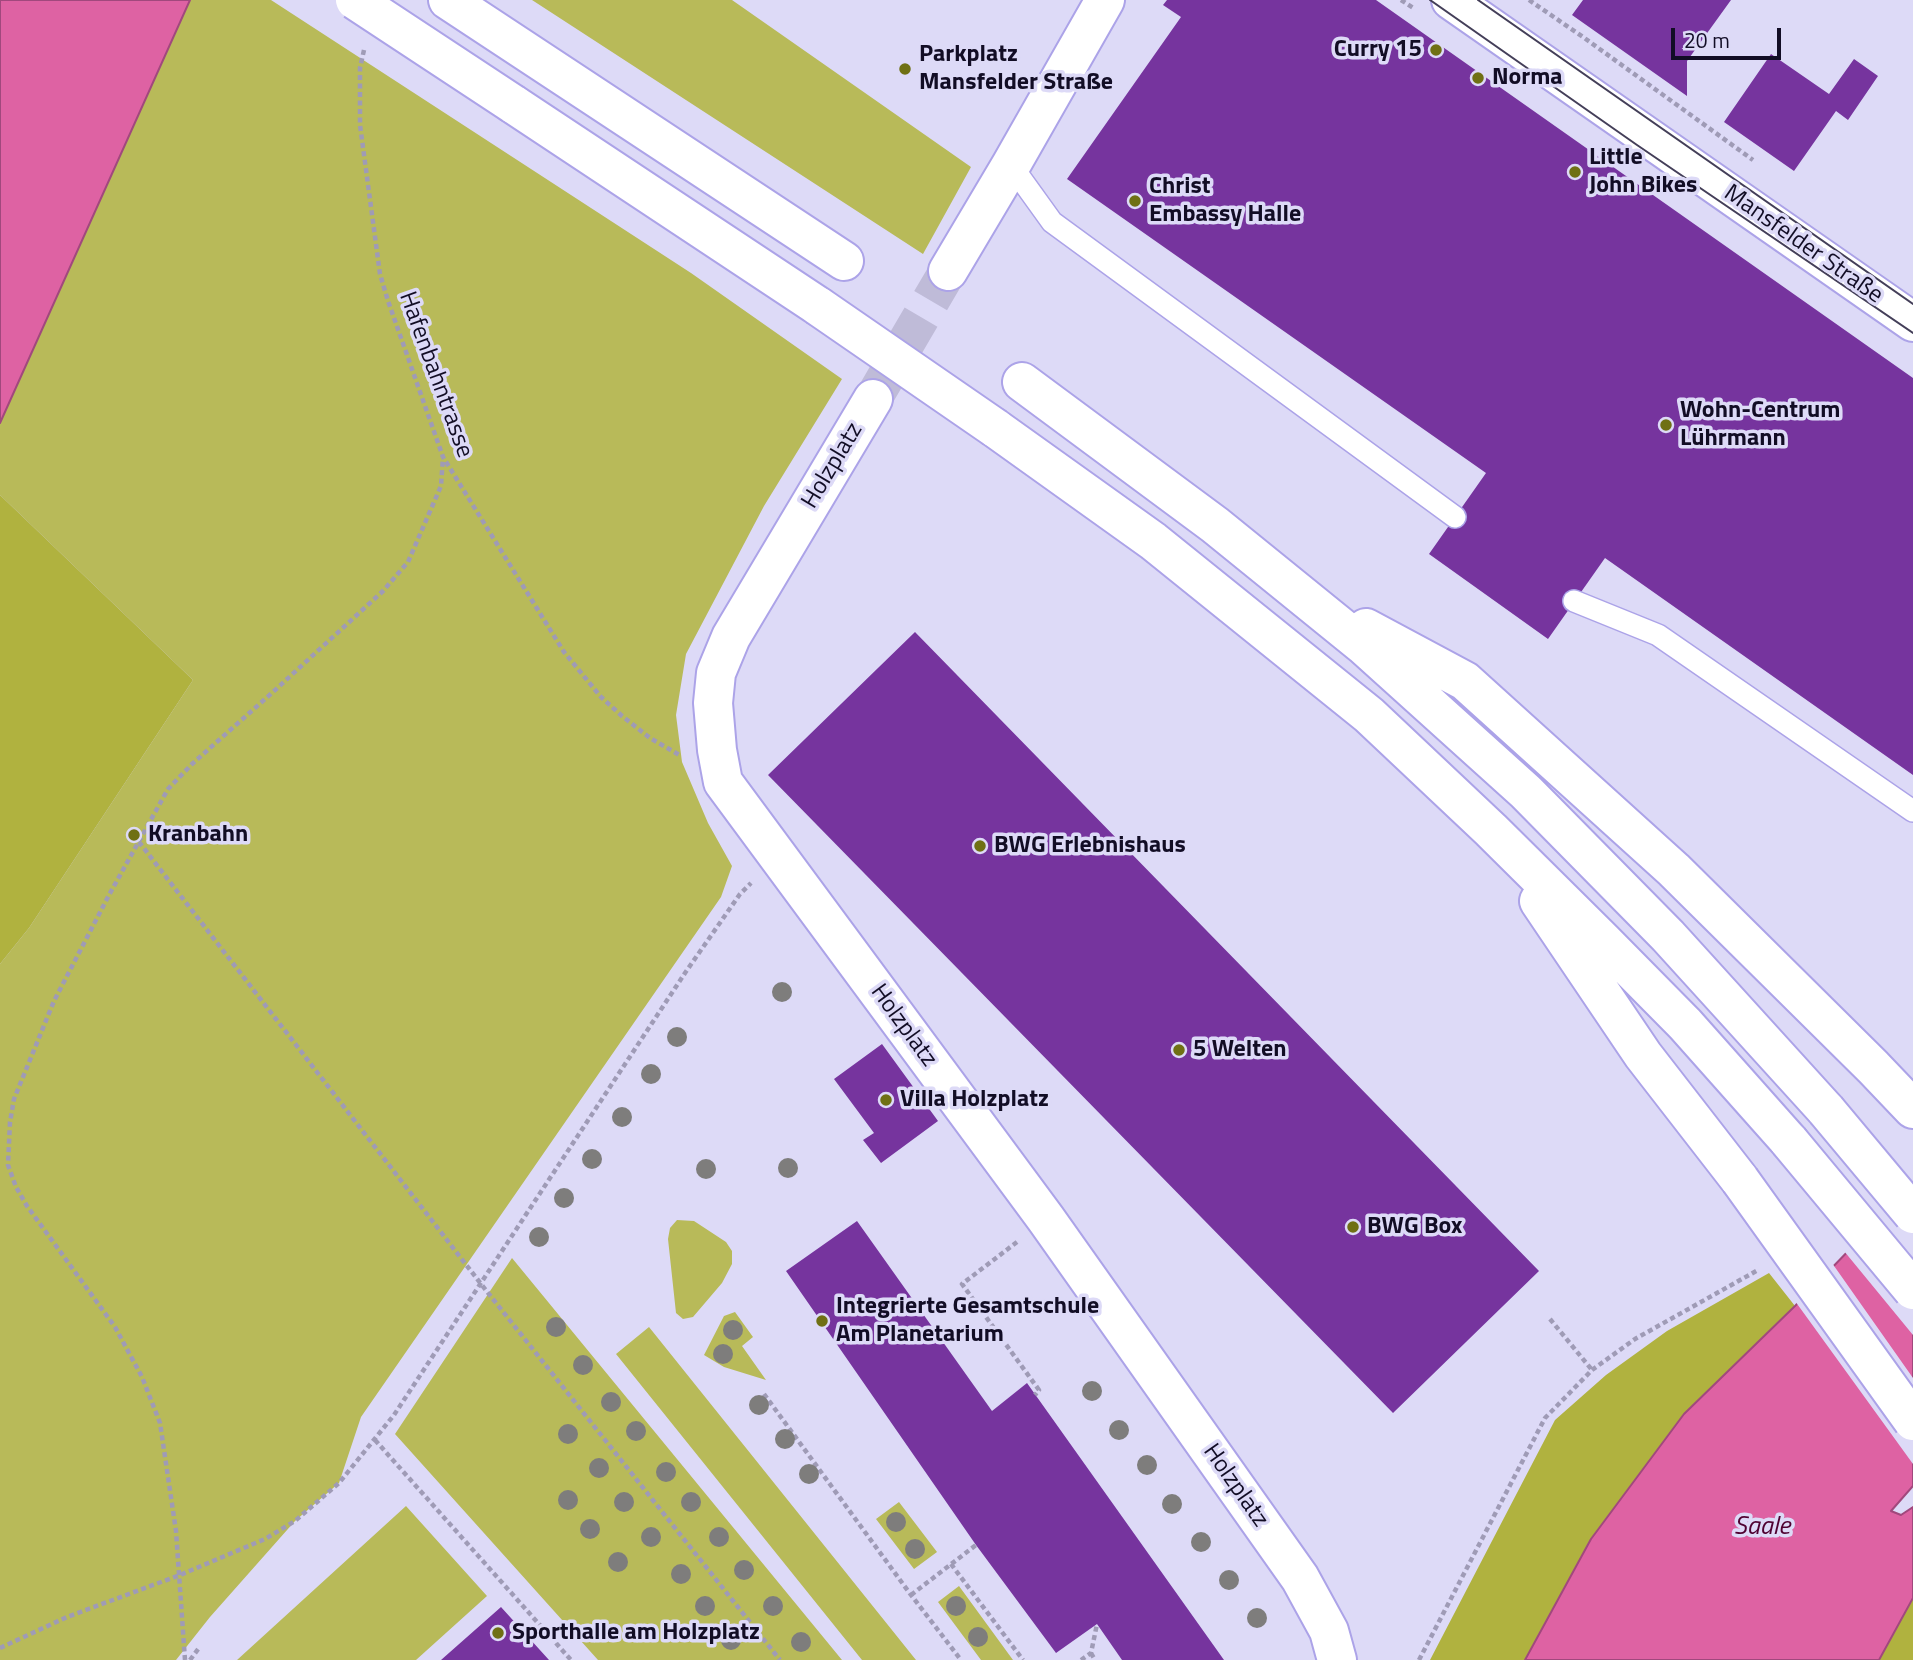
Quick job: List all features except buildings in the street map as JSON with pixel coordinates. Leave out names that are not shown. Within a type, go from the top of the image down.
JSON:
[{"type":"main road","points":[[355,0],[818,306],[995,428],[1153,541],[1369,715],[1491,830],[1685,1024],[1789,1141],[1913,1290]]},
{"type":"main road","points":[[448,0],[844,261]]},
{"type":"main road","points":[[948,271],[1105,0]]},
{"type":"main road","name":"Mansfelder Straße","points":[[1451,0],[1913,322]]},
{"type":"main road","points":[[1022,382],[1214,525],[1363,645],[1526,792],[1668,936],[1826,1110],[1913,1214]]},
{"type":"main road","name":"Holzplatz","points":[[873,399],[731,637],[716,673],[713,704],[723,782],[1046,1219],[1300,1578],[1329,1631],[1337,1660]]},
{"type":"main road","points":[[995,428],[1214,525]]},
{"type":"main road","points":[[1296,591],[1465,681],[1674,870],[1913,1109]]},
{"type":"main road","points":[[1491,830],[1643,1055],[1740,1180],[1913,1421]]},
{"type":"lane","points":[[1011,165],[1052,222],[1455,517]]},
{"type":"lane","points":[[1574,601],[1658,635],[1913,811]]},
{"type":"path","points":[[1529,0],[1756,163]]},
{"type":"path","name":"Hafenbahntrasse","points":[[366,41],[360,68],[360,125],[380,274],[443,457],[564,652],[601,697],[650,738],[723,782]]},
{"type":"path","points":[[188,1660],[176,1531],[160,1423],[142,1377],[115,1328],[16,1188],[8,1165],[14,1099],[54,1001],[168,789],[192,764],[383,591],[408,562],[441,486],[443,457]]},
{"type":"path","points":[[139,842],[481,1284],[780,1660]]},
{"type":"path","points":[[0,1648],[67,1617],[265,1539],[295,1521],[339,1483],[375,1440],[430,1362],[740,894],[778,854]]},
{"type":"path","points":[[1035,1395],[1039,1390],[962,1284],[1046,1219]]},
{"type":"path","points":[[1419,1660],[1545,1418],[1592,1370],[1635,1339],[1767,1265]]},
{"type":"path","points":[[1549,1319],[1592,1370]]},
{"type":"path","points":[[764,1394],[961,1660]]},
{"type":"path","points":[[375,1440],[571,1660]]},
{"type":"path","points":[[911,1595],[976,1545]]},
{"type":"path","points":[[951,1563],[1023,1660]]},
{"type":"path","points":[[1095,1660],[1091,1653],[1097,1624]]},
{"type":"path","points":[[188,1660],[200,1648]]},
{"type":"path","points":[[1081,1660],[1091,1653]]},
{"type":"shaded area","points":[[190,0],[271,0],[691,273],[842,379],[764,506],[686,654],[676,715],[682,762],[708,823],[732,866],[721,897],[361,1417],[339,1483],[295,1521],[210,1617],[176,1660],[0,1660],[0,964],[29,928],[193,680],[0,495],[0,423]]},
{"type":"shaded area","points":[[532,0],[732,0],[971,167],[923,254]]},
{"type":"shaded area","points":[[0,495],[193,680],[29,928],[0,964]]},
{"type":"shaded area","points":[[677,1220],[694,1221],[726,1242],[732,1251],[732,1264],[722,1283],[693,1317],[683,1319],[676,1313],[668,1239],[670,1228]]},
{"type":"shaded area","points":[[512,1258],[842,1660],[598,1660],[395,1434]]},
{"type":"shaded area","points":[[1769,1273],[1795,1306],[1684,1414],[1591,1539],[1525,1660],[1430,1660],[1555,1420],[1606,1375],[1667,1331]]},
{"type":"shaded area","points":[[735,1312],[753,1337],[742,1346],[766,1380],[724,1367],[704,1355],[724,1316]]},
{"type":"shaded area","points":[[649,1327],[916,1660],[862,1660],[616,1354]]},
{"type":"shaded area","points":[[899,1502],[937,1552],[914,1569],[876,1519]]},
{"type":"shaded area","points":[[406,1506],[487,1596],[416,1660],[237,1660]]},
{"type":"shaded area","points":[[959,1586],[1013,1660],[981,1660],[938,1602]]},
{"type":"shaded area","points":[[1913,1598],[1913,1660],[1879,1660]]},
{"type":"water","points":[[0,0],[190,0],[0,423]]},
{"type":"water","name":"Saale","points":[[1913,1184],[1913,1486],[1891,1511],[1901,1515],[1913,1507],[1913,1598],[1879,1660],[1525,1660],[1591,1539],[1684,1414],[1795,1306]]},
{"type":"pier","points":[[1913,1181],[1913,1335],[1844,1251]]},
{"type":"pier","points":[[1832,1263],[1913,1378],[1913,1464],[1795,1301]]},
{"type":"tunnel","points":[[873,399],[948,271]]},
{"type":"tram line","points":[[1430,0],[1913,333]]},
{"type":"tram line","points":[[1478,0],[1913,304]]},
{"type":"place","name":"Curry 15","points":[[1436,50]]},
{"type":"place","name":"Parkplatz Mansfelder Straße","points":[[905,69]]},
{"type":"place","name":"Norma","points":[[1478,78]]},
{"type":"place","name":"Little John Bikes","points":[[1575,172]]},
{"type":"place","name":"Christ Embassy Halle","points":[[1135,201]]},
{"type":"place","name":"Wohn-Centrum Lührmann","points":[[1666,425]]},
{"type":"place","name":"Kranbahn","points":[[134,835]]},
{"type":"place","name":"BWG Erlebnishaus","points":[[980,846]]},
{"type":"place","name":"5 Welten","points":[[1179,1050]]},
{"type":"place","name":"Villa Holzplatz","points":[[886,1100]]},
{"type":"place","name":"BWG Box","points":[[1353,1227]]},
{"type":"place","name":"Integrierte Gesamtschule Am Planetarium","points":[[822,1321]]},
{"type":"place","name":"Sporthalle am Holzplatz","points":[[498,1633]]}]
